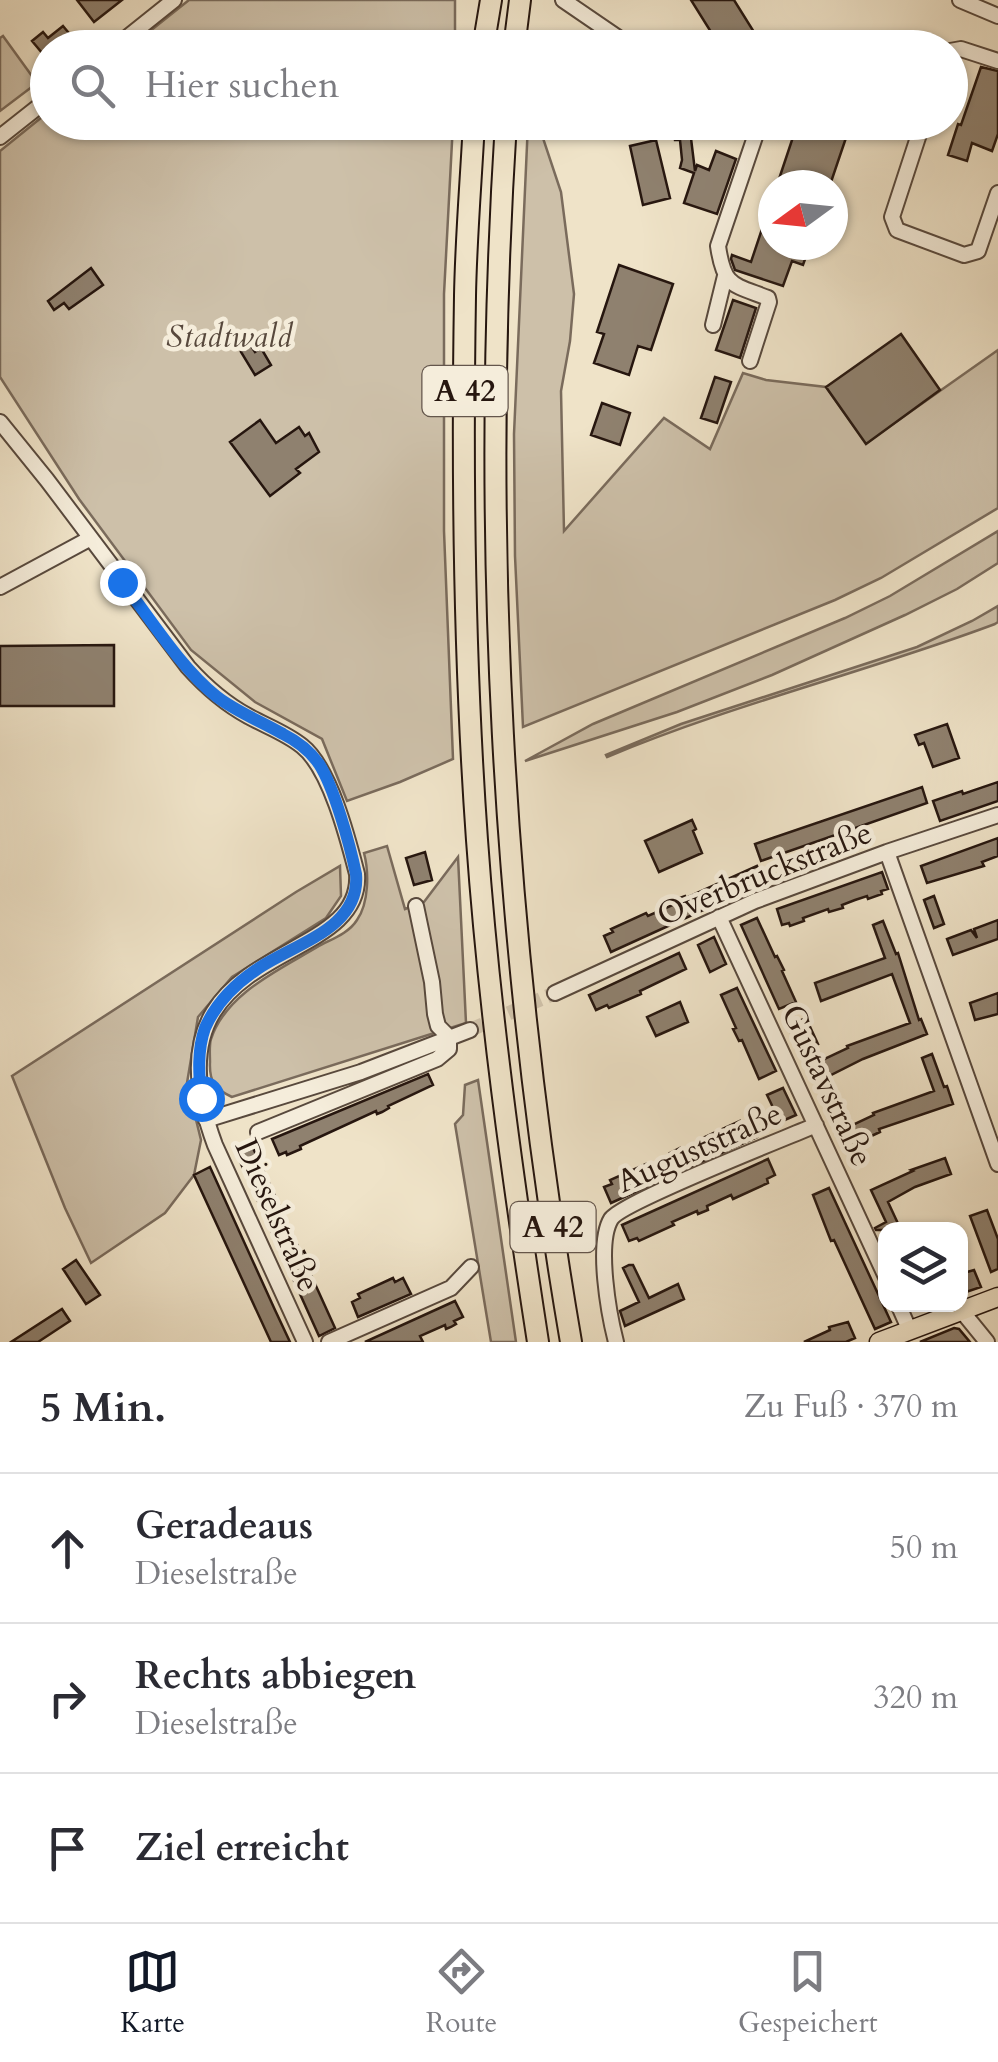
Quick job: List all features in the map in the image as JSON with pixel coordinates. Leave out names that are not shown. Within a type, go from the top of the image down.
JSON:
[{"type":"highway","points":[[486,30],[491,0]]},
{"type":"highway","points":[[516,30],[520,0]]},
{"type":"highway","name":"A 42","points":[[473,140],[466,293],[465,531],[477,839],[494,1029],[538,1342]]},
{"type":"highway","name":"A 42","points":[[505,140],[497,282],[500,651],[526,1020],[571,1342]]},
{"type":"main road","points":[[968,1308],[998,1297]]},
{"type":"main road","points":[[879,1342],[956,1312]]},
{"type":"street","points":[[136,30],[174,0]]},
{"type":"street","points":[[563,0],[607,30]]},
{"type":"street","points":[[960,0],[998,16]]},
{"type":"street","points":[[968,51],[998,61]]},
{"type":"street","points":[[0,137],[30,114]]},
{"type":"street","points":[[713,326],[725,276],[718,246],[754,140]]},
{"type":"street","points":[[917,140],[892,217],[897,230],[964,255],[978,251],[998,193]]},
{"type":"street","points":[[725,276],[737,286],[768,298],[750,362]]},
{"type":"street","name":"Dieselstraße","points":[[0,422],[188,667],[231,706],[304,747],[318,764],[334,800],[357,884],[348,911],[332,926],[258,968],[219,1003],[204,1030],[198,1073],[206,1120],[305,1342]]},
{"type":"street","points":[[0,587],[90,539]]},
{"type":"street","name":"Overbruckstraße","points":[[556,993],[755,901],[998,816]]},
{"type":"street","points":[[888,852],[998,1164]]},
{"type":"street","points":[[258,1132],[437,1059],[450,1049],[449,1037],[438,1026],[434,1014],[432,982],[416,906]]},
{"type":"street","name":"Gustavstraße","points":[[720,917],[878,1261]]},
{"type":"street","points":[[206,1120],[361,1072],[470,1030]]},
{"type":"street","name":"Auguststraße","points":[[616,1342],[606,1303],[604,1260],[612,1217],[816,1125]]},
{"type":"street","points":[[330,1342],[451,1288],[471,1267]]},
{"type":"street","points":[[902,1312],[909,1329]]},
{"type":"street","points":[[963,1312],[987,1342]]},
{"type":"green space","points":[[189,0],[455,0],[455,30],[151,30]]},
{"type":"green space","points":[[3,36],[30,73],[30,88],[0,111]]},
{"type":"green space","name":"Stadtwald","points":[[30,127],[30,140],[452,140],[444,294],[444,531],[453,759],[347,801],[322,739],[255,702],[191,650],[79,499],[0,377],[0,151]]},
{"type":"green space","points":[[527,140],[544,140],[561,192],[574,294],[561,391],[564,531],[664,418],[710,449],[743,373],[766,380],[826,387],[866,443],[998,350],[998,508],[881,578],[835,600],[523,727],[514,434]]},
{"type":"green space","points":[[998,531],[998,563],[905,615],[772,675],[677,712],[525,761],[593,724],[845,618],[890,596]]},
{"type":"green space","points":[[998,606],[995,624],[606,755],[681,724],[917,647]]},
{"type":"green space","points":[[387,846],[405,909],[424,902],[458,857],[466,1023],[232,1097],[221,1091],[212,1080],[210,1069],[210,1042],[218,1023],[256,984],[354,925],[366,896],[364,853]]},
{"type":"green space","points":[[340,866],[341,896],[326,918],[232,977],[198,1017],[187,1083],[201,1140],[194,1175],[165,1213],[91,1263],[12,1076]]},
{"type":"green space","points":[[478,1080],[516,1342],[491,1342],[455,1124],[463,1115],[465,1085]]},
{"type":"building","points":[[77,0],[122,0],[94,22]]},
{"type":"building","points":[[691,0],[734,0],[753,30],[710,30]]},
{"type":"building","points":[[981,67],[998,71],[998,134],[992,151],[972,143],[967,161],[948,155],[953,140],[968,140],[968,105]]},
{"type":"building","points":[[656,140],[670,198],[643,205],[630,146]]},
{"type":"building","points":[[680,140],[691,140],[695,171],[697,165],[709,170],[716,151],[736,159],[717,214],[684,203],[694,173],[680,168]]},
{"type":"building","points":[[792,140],[845,140],[835,170],[782,170]]},
{"type":"building","points":[[758,241],[758,260],[805,260],[803,265],[792,261],[783,286],[735,270],[732,255],[751,262]]},
{"type":"building","points":[[619,265],[673,284],[651,350],[638,346],[629,375],[594,363],[604,334],[597,332]]},
{"type":"building","points":[[91,268],[103,285],[69,309],[64,303],[54,310],[48,301]]},
{"type":"building","points":[[733,300],[756,308],[740,358],[716,350]]},
{"type":"building","points":[[901,334],[940,390],[866,444],[826,387]]},
{"type":"building","points":[[251,346],[255,352],[261,348],[271,365],[255,375],[241,352]]},
{"type":"building","points":[[715,377],[731,382],[717,423],[701,418]]},
{"type":"building","points":[[602,403],[630,413],[620,445],[591,435]]},
{"type":"building","points":[[260,420],[276,443],[299,427],[305,436],[309,433],[319,452],[270,496],[230,442]]},
{"type":"building","points":[[114,645],[114,706],[0,706],[0,646]]},
{"type":"building","points":[[947,724],[959,758],[933,767],[924,743],[919,745],[915,735]]},
{"type":"building","points":[[998,782],[998,801],[940,821],[933,801]]},
{"type":"building","points":[[922,787],[927,803],[761,861],[755,844]]},
{"type":"building","points":[[692,820],[702,853],[659,872],[645,841]]},
{"type":"building","points":[[998,838],[998,856],[982,862],[984,866],[927,883],[921,866]]},
{"type":"building","points":[[425,852],[432,880],[414,885],[406,858]]},
{"type":"building","points":[[757,866],[765,882],[611,952],[604,936],[613,932],[611,929]]},
{"type":"building","points":[[882,872],[888,889],[882,894],[855,900],[829,912],[828,909],[790,926],[782,925],[777,909]]},
{"type":"building","points":[[934,896],[944,924],[934,928],[924,900]]},
{"type":"building","points":[[757,918],[796,1002],[779,1009],[741,925]]},
{"type":"building","points":[[998,920],[998,939],[953,955],[947,939],[971,930],[977,938],[974,929]]},
{"type":"building","points":[[883,921],[927,1034],[827,1077],[820,1061],[847,1046],[910,1023],[892,974],[821,1001],[815,983],[885,958],[873,925]]},
{"type":"building","points":[[714,937],[726,964],[710,972],[698,945]]},
{"type":"building","points":[[679,953],[686,969],[640,991],[641,994],[596,1010],[589,995]]},
{"type":"building","points":[[737,988],[776,1071],[759,1079],[733,1029],[736,1028],[721,995]]},
{"type":"building","points":[[998,993],[998,1014],[975,1020],[970,1003]]},
{"type":"building","points":[[680,1002],[688,1022],[656,1036],[647,1017]]},
{"type":"building","points":[[806,1018],[818,1044],[799,1052],[788,1026]]},
{"type":"building","points":[[932,1054],[953,1104],[879,1129],[880,1132],[854,1144],[846,1128],[873,1113],[934,1091],[922,1058]]},
{"type":"building","points":[[428,1074],[433,1085],[382,1112],[376,1111],[300,1146],[301,1149],[279,1155],[272,1139]]},
{"type":"building","points":[[783,1088],[796,1115],[780,1122],[767,1095]]},
{"type":"building","points":[[740,1121],[742,1125],[750,1121],[757,1137],[611,1203],[604,1187],[612,1184],[610,1180],[672,1156],[670,1153],[680,1148],[682,1152]]},
{"type":"building","points":[[253,1148],[301,1253],[304,1251],[310,1263],[306,1264],[335,1328],[319,1336],[237,1155]]},
{"type":"building","points":[[945,1158],[951,1174],[888,1202],[897,1222],[886,1222],[871,1190]]},
{"type":"building","points":[[768,1159],[775,1175],[767,1179],[768,1183],[733,1199],[731,1195],[707,1206],[708,1210],[672,1222],[674,1225],[639,1241],[629,1241],[622,1225]]},
{"type":"building","points":[[210,1167],[290,1342],[271,1342],[194,1175]]},
{"type":"building","points":[[829,1188],[878,1294],[878,1312],[886,1312],[891,1322],[875,1329],[813,1195]]},
{"type":"building","points":[[987,1210],[998,1239],[998,1269],[991,1272],[970,1216]]},
{"type":"building","points":[[76,1260],[100,1295],[86,1304],[63,1269]]},
{"type":"building","points":[[633,1265],[649,1298],[678,1284],[684,1299],[625,1326],[620,1311],[639,1302],[623,1268]]},
{"type":"building","points":[[974,1270],[981,1287],[968,1291],[968,1272]]},
{"type":"building","points":[[393,1278],[395,1282],[403,1278],[411,1294],[358,1317],[352,1302],[360,1298],[358,1294]]},
{"type":"building","points":[[455,1301],[463,1317],[451,1327],[446,1329],[445,1325],[420,1336],[423,1342],[365,1342]]},
{"type":"building","points":[[62,1309],[70,1321],[38,1342],[11,1342]]},
{"type":"building","points":[[848,1322],[855,1338],[846,1342],[804,1342],[830,1330],[829,1327]]},
{"type":"building","points":[[954,1328],[970,1342],[920,1342]]},
{"type":"tunnel","points":[[470,1030],[555,993]]},
{"type":"route","points":[[122,582],[214,694],[282,732],[304,747],[318,764],[334,800],[356,874],[357,884],[348,911],[332,926],[258,968],[219,1003],[204,1030],[200,1048],[201,1098]]}]
